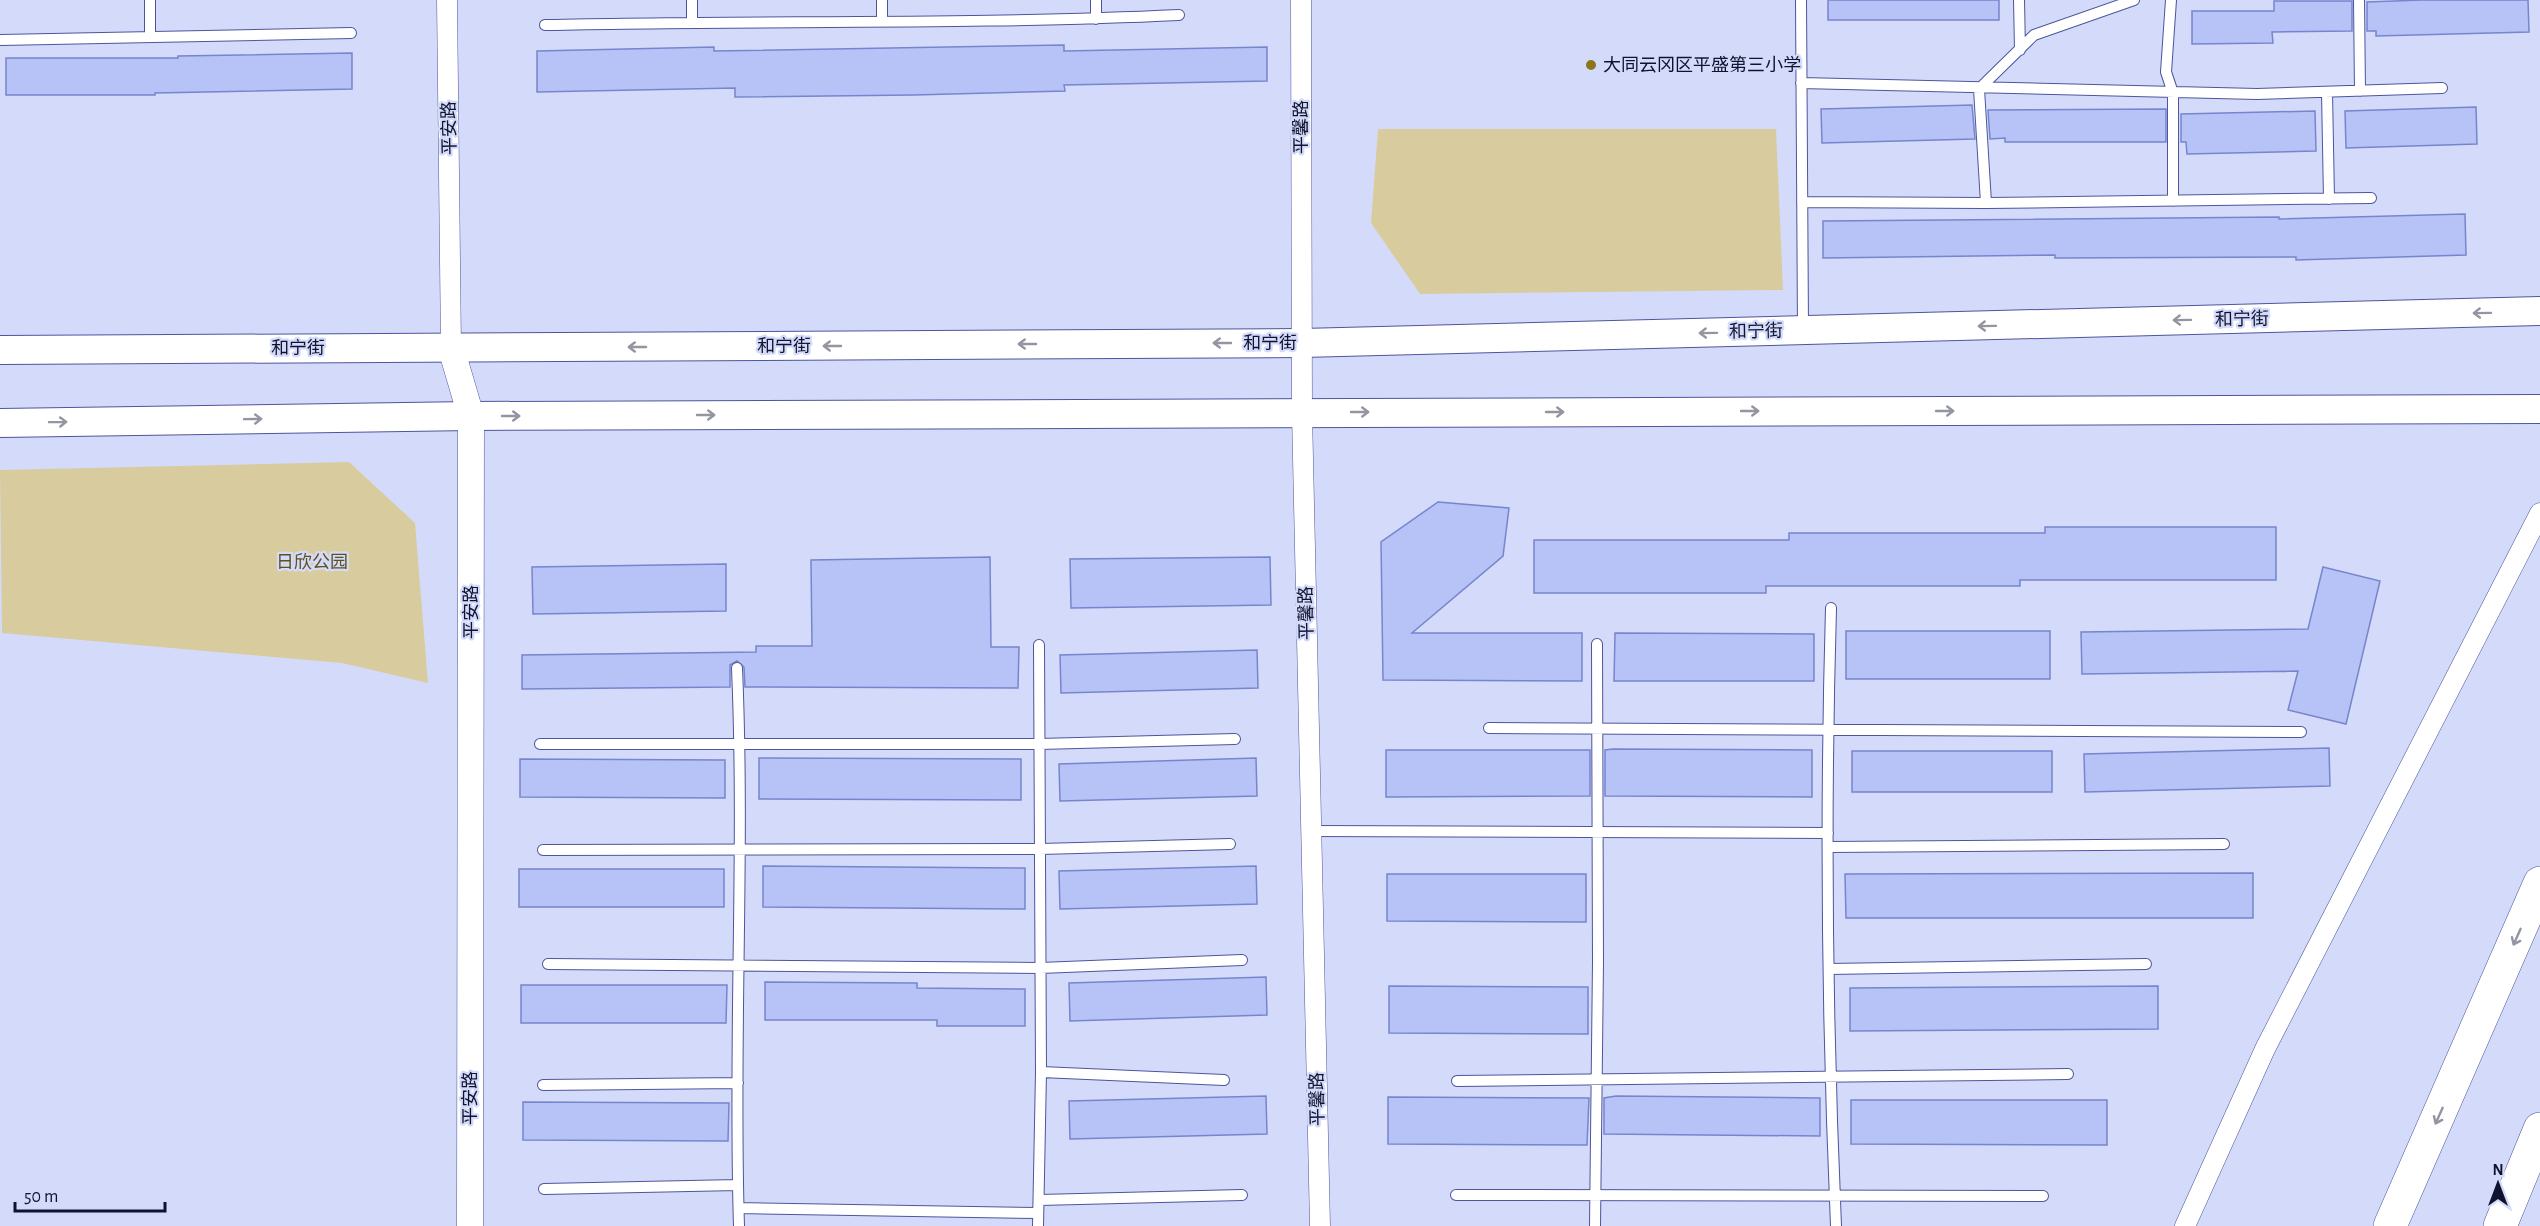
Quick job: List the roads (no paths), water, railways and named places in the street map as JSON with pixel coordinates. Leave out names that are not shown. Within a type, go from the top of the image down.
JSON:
[{"type":"highway","points":[[2390,1226],[2540,883]]},
{"type":"highway","points":[[2500,1226],[2540,1129]]},
{"type":"main road","name":"和宁街","points":[[0,350],[1302,343],[2540,311]]},
{"type":"main road","points":[[0,423],[471,416],[2540,409]]},
{"type":"street","name":"平安路","points":[[447,0],[451,348],[471,416],[470,1226]]},
{"type":"street","name":"平馨路","points":[[1301,0],[1302,413],[1320,1226]]},
{"type":"street","points":[[2185,1226],[2265,1049],[2540,513]]},
{"type":"lane","points":[[150,0],[150,37]]},
{"type":"lane","points":[[692,0],[692,22]]},
{"type":"lane","points":[[882,0],[882,20]]},
{"type":"lane","points":[[1096,0],[1096,19]]},
{"type":"lane","points":[[1801,0],[1803,330]]},
{"type":"lane","points":[[2019,0],[2020,50]]},
{"type":"lane","points":[[1986,203],[1979,89],[2034,35],[2134,0]]},
{"type":"lane","points":[[2170,0],[2166,72],[2173,93],[2173,201]]},
{"type":"lane","points":[[2359,0],[2360,91]]},
{"type":"lane","points":[[545,25],[1096,19],[1179,15]]},
{"type":"lane","points":[[0,40],[351,33]]},
{"type":"lane","points":[[1802,83],[2257,94],[2442,88]]},
{"type":"lane","points":[[2327,92],[2330,199]]},
{"type":"lane","points":[[1802,202],[1986,203],[2371,198]]},
{"type":"lane","points":[[1831,608],[1828,730],[1829,1078],[1836,1226]]},
{"type":"lane","points":[[1595,1226],[1597,644]]},
{"type":"lane","points":[[1038,1226],[1041,1072],[1039,645]]},
{"type":"lane","points":[[737,668],[740,744],[737,965],[740,1226]]},
{"type":"lane","points":[[1488,728],[2301,732]]},
{"type":"lane","points":[[540,744],[1040,744],[1235,739]]},
{"type":"lane","points":[[1311,831],[1828,832]]},
{"type":"lane","points":[[543,850],[1040,849],[1230,844]]},
{"type":"lane","points":[[1828,847],[2224,844]]},
{"type":"lane","points":[[548,964],[1040,968],[1242,960]]},
{"type":"lane","points":[[1829,969],[2146,964]]},
{"type":"lane","points":[[1041,1072],[1224,1080]]},
{"type":"lane","points":[[1457,1081],[2068,1074]]},
{"type":"lane","points":[[543,1084],[738,1083]]},
{"type":"lane","points":[[544,1188],[738,1185]]},
{"type":"lane","points":[[1039,1200],[1242,1195]]},
{"type":"lane","points":[[1456,1195],[2043,1196]]},
{"type":"lane","points":[[739,1208],[1038,1213]]},
{"type":"place","name":"大同云冈区平盛第三小学","points":[[1591,65]]},
{"type":"park label","name":"日欣公园","points":[[312,562]]}]
